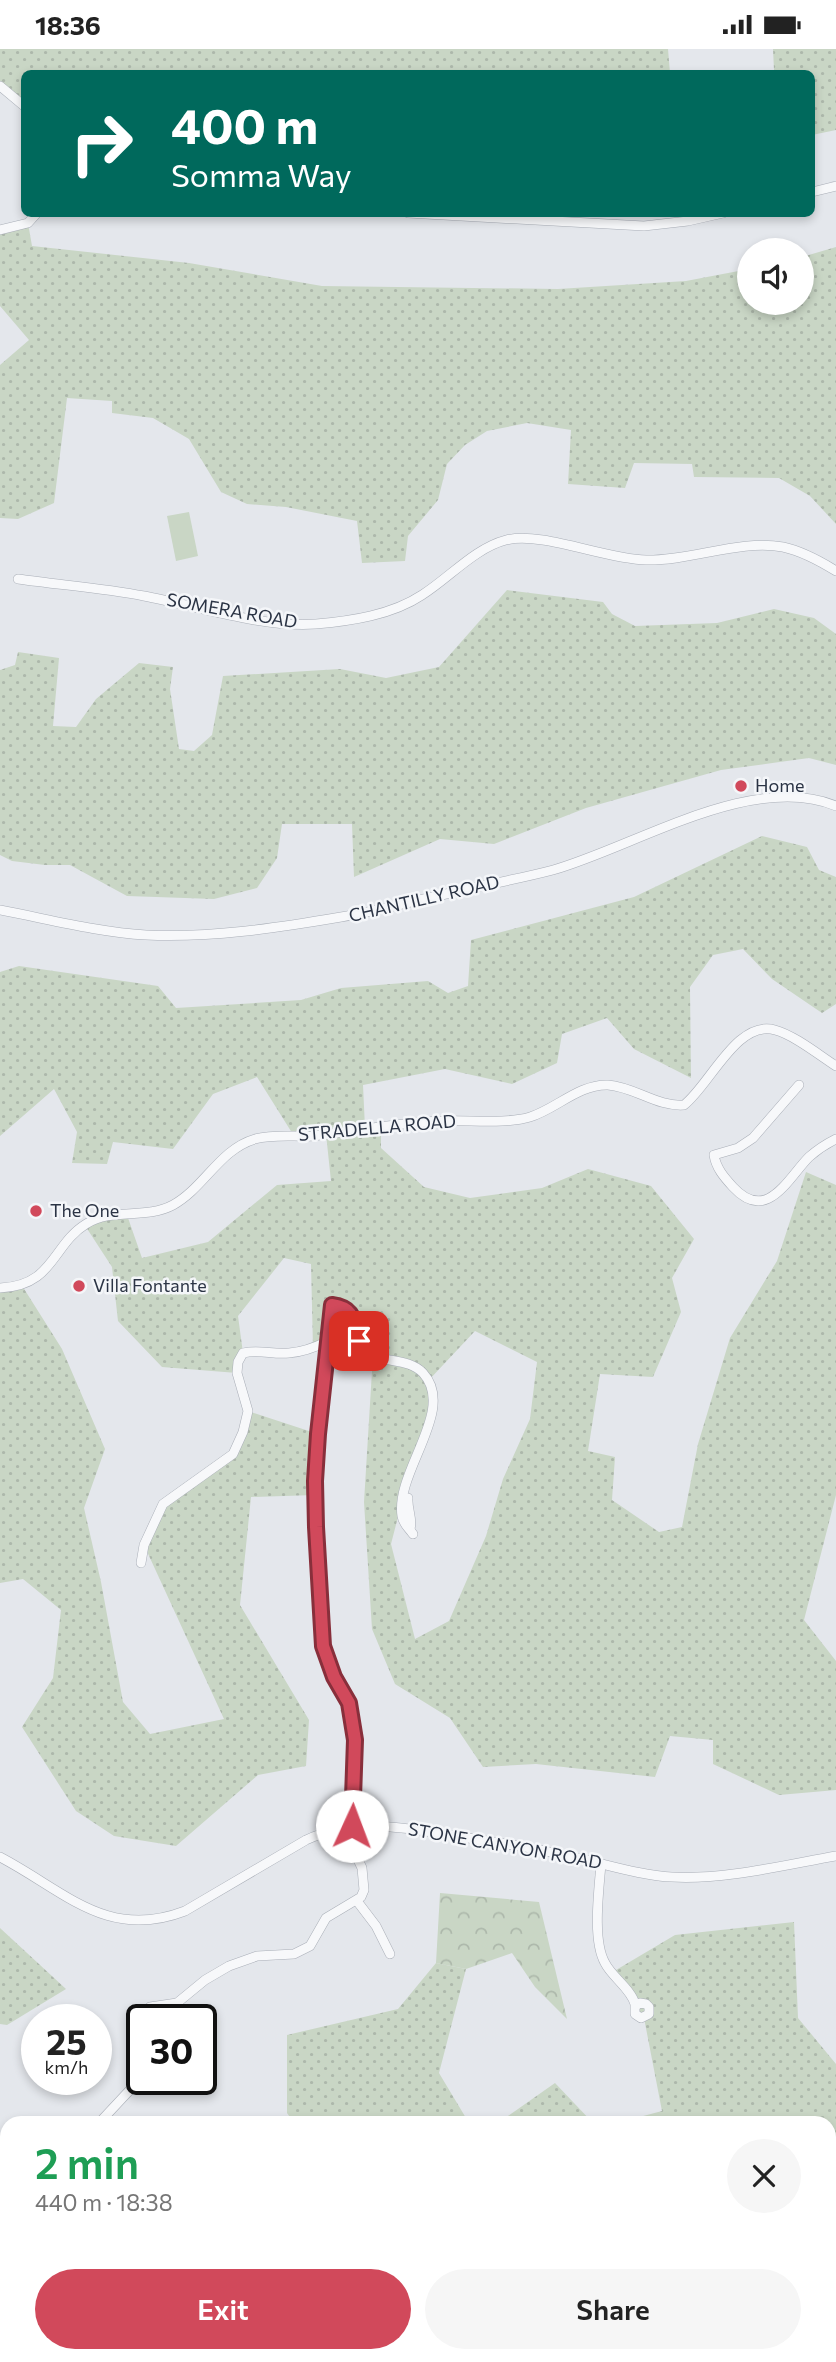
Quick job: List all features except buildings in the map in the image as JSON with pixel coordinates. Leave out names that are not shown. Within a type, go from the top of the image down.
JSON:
[{"type":"street","points":[[0,86],[21,104]]},
{"type":"street","points":[[815,191],[836,186]]},
{"type":"street","points":[[0,230],[28,223],[33,217]]},
{"type":"street","points":[[481,217],[644,226],[706,217]]},
{"type":"street","name":"SOMERA ROAD","points":[[18,579],[141,595],[276,623],[300,625],[351,620],[388,611],[419,597],[486,548],[506,540],[528,537],[607,555],[647,560],[762,545],[785,548],[808,556],[836,571]]},
{"type":"street","name":"CHANTILLY ROAD","points":[[0,910],[144,935],[202,935],[342,917],[555,869],[692,817],[745,802],[780,796],[802,797],[836,806]]},
{"type":"street","name":"STRADELLA ROAD","points":[[0,1288],[21,1284],[50,1266],[73,1234],[84,1224],[97,1218],[141,1214],[172,1205],[185,1196],[231,1151],[254,1140],[313,1136],[407,1122],[529,1117],[596,1086],[623,1088],[665,1104],[684,1105],[701,1089],[743,1036],[763,1028],[784,1034],[836,1066]]},
{"type":"street","points":[[799,1085],[753,1138],[738,1148],[714,1155],[716,1166],[734,1189],[751,1199],[763,1200],[779,1194],[809,1157],[836,1139]]},
{"type":"street","points":[[170,2004],[177,2003],[205,1980],[229,1966],[257,1956],[302,1951],[310,1946],[326,1918],[361,1897],[362,1868],[354,1851],[352,1826],[355,1740],[349,1703],[334,1677],[323,1646],[316,1527],[315,1481],[332,1305],[343,1307],[350,1312],[359,1341],[366,1351],[378,1357],[414,1366],[424,1374],[433,1390],[435,1401],[430,1421],[410,1468],[403,1494],[402,1515],[404,1524],[411,1532]]},
{"type":"street","points":[[141,1563],[144,1545],[163,1504],[233,1454],[243,1432],[248,1411],[237,1373],[238,1362],[243,1353],[264,1350],[288,1354],[328,1341]]},
{"type":"street","name":"STONE CANYON ROAD","points":[[0,1857],[85,1908],[115,1919],[146,1921],[185,1911],[306,1840],[321,1833],[352,1826],[381,1825],[424,1831],[565,1855],[671,1877],[734,1873],[836,1856]]},
{"type":"street","points":[[601,1864],[598,1906],[600,1951],[604,1962],[636,2006]]},
{"type":"street","points":[[357,1901],[376,1926],[390,1954]]},
{"type":"street","points":[[106,2116],[126,2094]]},
{"type":"green space","points":[[0,49],[668,49],[670,70],[21,70],[21,104],[0,86]]},
{"type":"green space","points":[[773,49],[836,49],[836,130],[815,134],[815,70],[774,70]]},
{"type":"green space","points":[[28,223],[32,246],[189,263],[322,286],[558,289],[686,281],[737,271],[737,315],[814,315],[814,253],[836,247],[836,524],[810,496],[779,478],[694,477],[692,464],[634,463],[625,488],[568,484],[571,430],[527,423],[487,431],[465,445],[447,464],[438,500],[408,536],[405,561],[362,563],[357,521],[286,507],[247,504],[221,492],[189,439],[153,418],[112,413],[112,401],[67,398],[54,503],[18,519],[0,518],[0,365],[29,340],[0,306],[0,230]]},
{"type":"green space","points":[[189,512],[198,556],[176,561],[167,516]]},
{"type":"green space","points":[[507,590],[603,602],[612,614],[635,626],[717,623],[774,609],[814,618],[836,634],[836,765],[809,758],[721,770],[586,808],[494,844],[440,839],[354,877],[352,824],[282,824],[277,858],[257,888],[214,899],[127,896],[70,865],[12,861],[0,855],[0,670],[15,665],[18,652],[59,658],[53,726],[76,727],[96,699],[139,663],[173,667],[170,689],[179,749],[194,751],[212,735],[223,676],[340,669],[386,678],[439,667]]},
{"type":"green space","points":[[762,836],[807,847],[819,870],[836,877],[836,1004],[822,1013],[772,979],[743,949],[713,955],[690,987],[691,1078],[634,1049],[607,1018],[562,1034],[557,1063],[512,1084],[445,1069],[363,1085],[365,1128],[381,1126],[381,1148],[424,1187],[470,1198],[542,1188],[588,1169],[651,1186],[694,1239],[672,1278],[681,1312],[653,1377],[600,1374],[588,1451],[615,1457],[612,1500],[659,1532],[682,1527],[698,1444],[730,1338],[777,1261],[806,1172],[836,1185],[836,1495],[804,1620],[836,1661],[836,1790],[779,1795],[713,1764],[713,1740],[670,1736],[655,1777],[536,1764],[483,1767],[450,1718],[395,1684],[372,1629],[364,1502],[372,1371],[328,1341],[313,1348],[311,1264],[284,1258],[238,1316],[243,1353],[237,1373],[162,1367],[118,1321],[112,1267],[84,1224],[127,1215],[142,1258],[208,1242],[277,1185],[331,1181],[326,1134],[294,1136],[257,1077],[213,1094],[173,1149],[113,1142],[107,1164],[72,1163],[77,1132],[54,1089],[0,1136],[0,972],[19,966],[158,986],[176,1008],[301,1000],[341,988],[428,981],[448,993],[468,986],[471,940],[634,897]],"holes":[[[475,1331],[537,1362],[530,1419],[503,1479],[486,1536],[449,1621],[415,1639],[391,1544],[406,1486],[435,1401],[428,1381]]]},
{"type":"green space","points":[[21,1284],[62,1349],[105,1449],[84,1508],[123,1702],[150,1734],[224,1719],[144,1545],[163,1504],[233,1454],[248,1411],[318,1434],[315,1495],[251,1497],[240,1605],[309,1720],[306,1766],[258,1775],[176,1846],[114,1836],[76,1811],[22,1727],[53,1678],[61,1610],[23,1579],[0,1583],[0,1288]]},
{"type":"green space","points":[[440,1893],[539,1902],[567,2019],[535,1987],[512,1953],[466,1969],[436,1963]]},
{"type":"green space","points":[[794,1922],[798,2018],[836,2064],[836,2116],[643,2116],[662,2111],[644,2018],[634,2008],[611,1973],[675,1935]]},
{"type":"green space","points":[[0,1928],[66,1989],[41,2004],[21,2004],[21,2016],[7,2025],[0,2024]]},
{"type":"green space","points":[[436,1963],[466,1969],[439,2073],[465,2116],[289,2116],[287,2035],[398,2009]]},
{"type":"green space","points":[[555,2083],[586,2116],[508,2116]]},
{"type":"place","name":"Home","points":[[741,786]]},
{"type":"place","name":"The One","points":[[36,1211]]},
{"type":"place","name":"Villa Fontante","points":[[79,1286]]},
{"type":"route","points":[[352,1826],[355,1740],[349,1703],[334,1677],[323,1646],[316,1527],[318,1434],[332,1305],[349,1310],[359,1341]]}]
